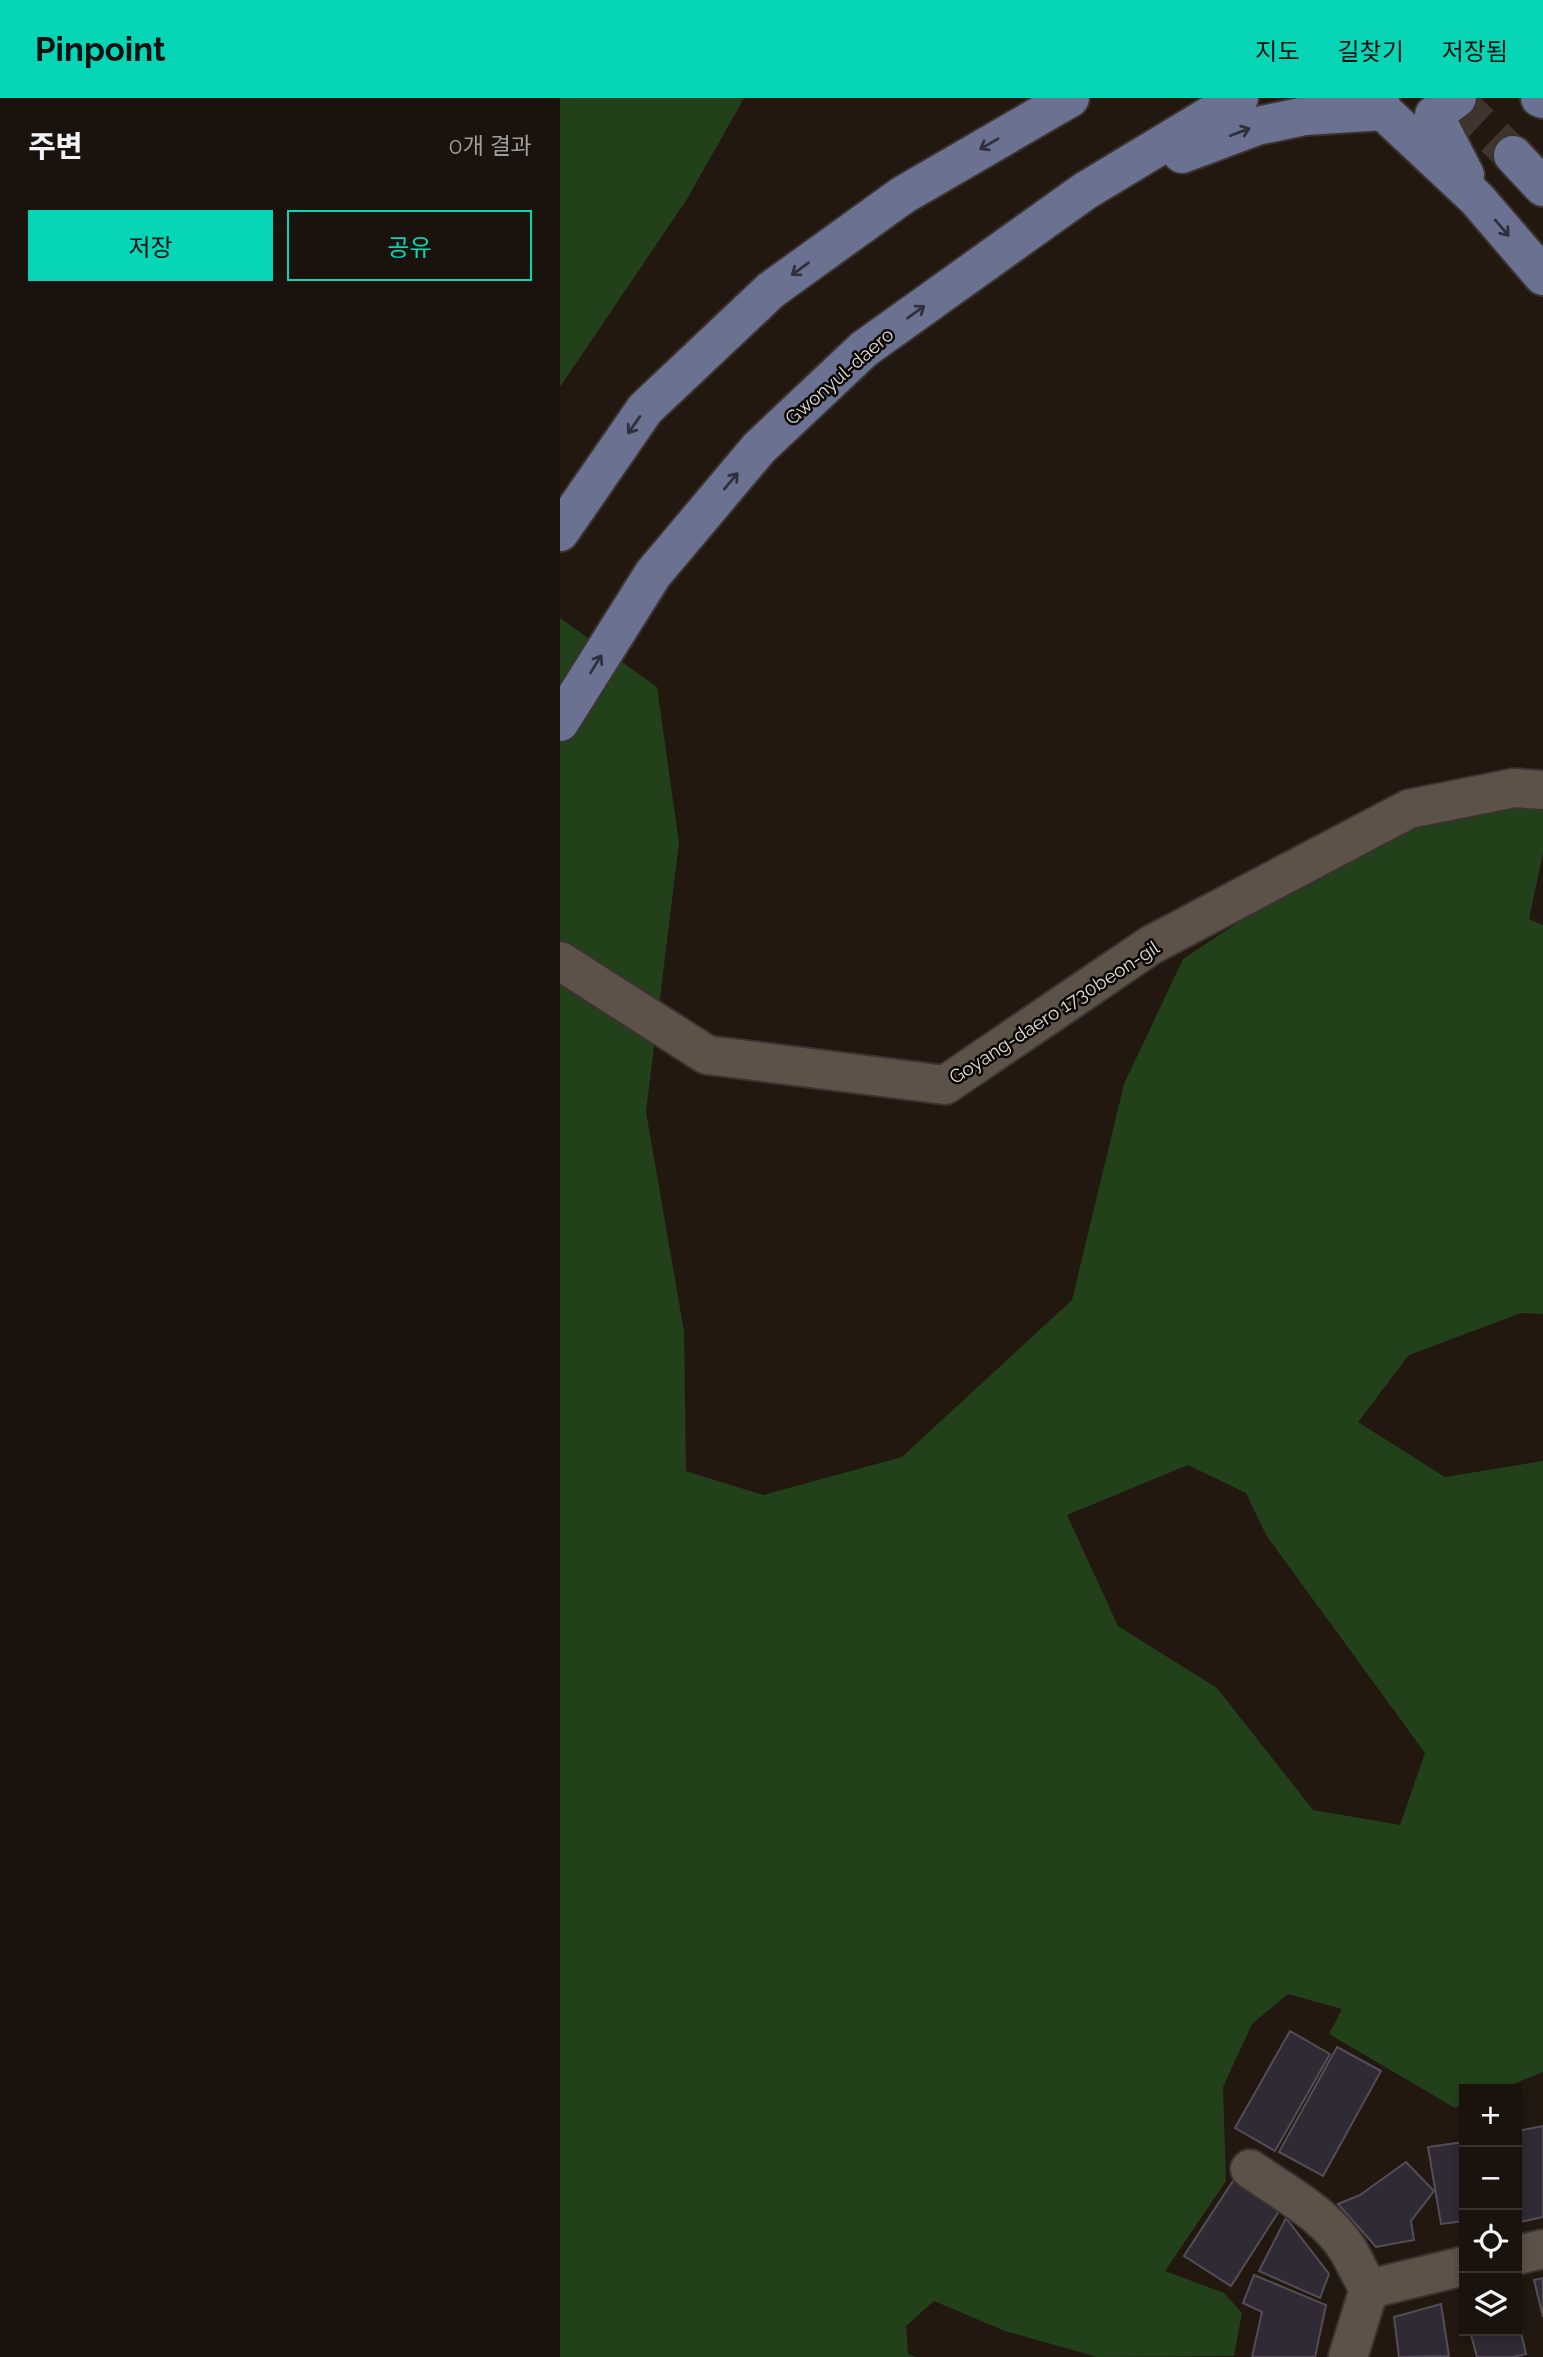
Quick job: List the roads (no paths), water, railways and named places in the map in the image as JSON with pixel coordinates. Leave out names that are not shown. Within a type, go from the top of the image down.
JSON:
[{"type":"main road","points":[[560,532],[645,409],[771,290],[903,195],[1042,109],[1070,98]]},
{"type":"main road","name":"Gwonyul-daero","points":[[560,722],[653,574],[759,448],[864,349],[1084,191],[1239,98]]},
{"type":"main road","points":[[1457,98],[1434,115],[1477,199]]},
{"type":"main road","points":[[1084,191],[1256,126],[1381,105],[1477,199],[1543,276]]},
{"type":"main road","points":[[1513,155],[1543,187]]},
{"type":"street","name":"Goyang-daero 1730beon-gil","points":[[560,961],[708,1055],[945,1085],[1152,946],[1409,809],[1514,788],[1543,790]]},
{"type":"street","points":[[1250,2169],[1321,2218],[1348,2250],[1356,2270],[1369,2289]]},
{"type":"street","points":[[1522,2254],[1543,2249]]},
{"type":"street","points":[[1369,2289],[1459,2267]]},
{"type":"street","points":[[1348,2357],[1369,2289]]},
{"type":"tunnel","points":[[1453,98],[1513,155]]}]
